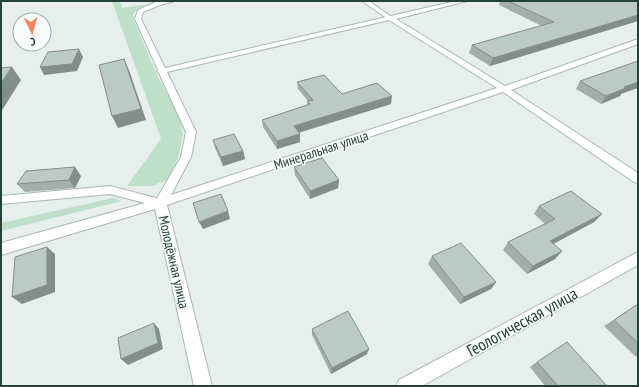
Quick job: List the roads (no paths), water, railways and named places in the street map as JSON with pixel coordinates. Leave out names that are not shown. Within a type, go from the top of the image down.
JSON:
[{"type":"street","name":"Молодёжная улица","points":[[171,1],[158,3],[140,11],[138,19],[161,71],[191,132],[186,157],[160,204],[203,386]]},
{"type":"street","points":[[161,71],[464,1]]},
{"type":"street","points":[[390,18],[504,89],[638,179]]},
{"type":"street","name":"Минеральная улица","points":[[1,249],[160,204],[504,89],[638,41]]},
{"type":"street","name":"Геологическая улица","points":[[405,386],[638,258]]},
{"type":"lane","points":[[366,1],[390,18]]},
{"type":"lane","points":[[1,200],[24,200],[110,190],[160,204]]}]
